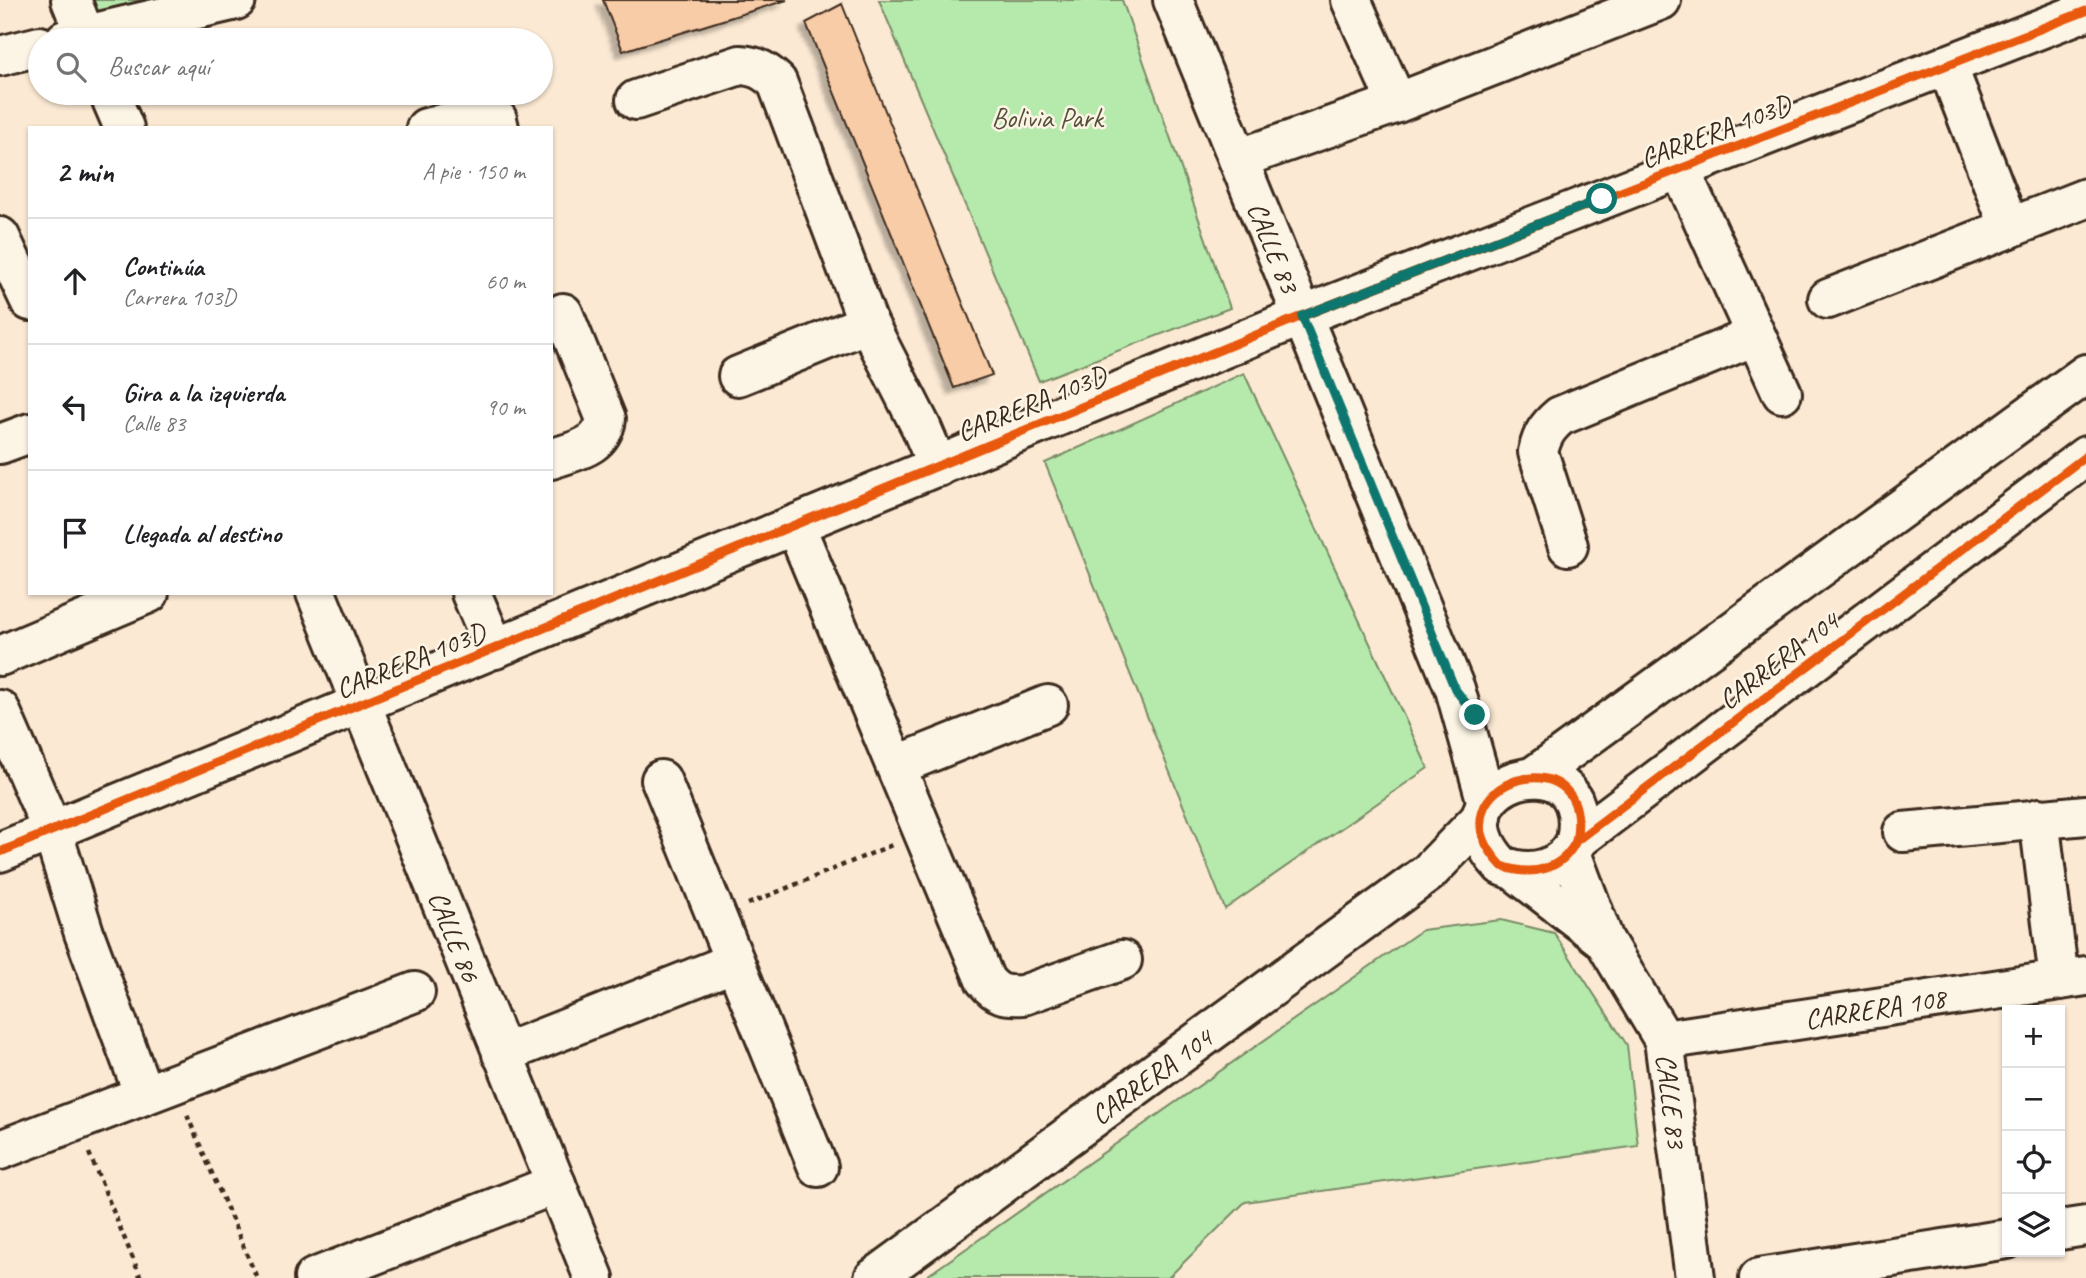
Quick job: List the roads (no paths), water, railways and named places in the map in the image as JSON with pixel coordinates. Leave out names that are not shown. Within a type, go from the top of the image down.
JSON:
[{"type":"street","points":[[71,0],[77,28]]},
{"type":"street","points":[[123,28],[236,0]]},
{"type":"street","name":"CALLE 83","points":[[1173,0],[1455,689],[1485,810]]},
{"type":"street","points":[[1351,0],[1397,103]]},
{"type":"street","points":[[1238,159],[1397,103],[1661,0]]},
{"type":"street","name":"CARRERA 103D","points":[[0,852],[1302,316],[2086,11]]},
{"type":"street","points":[[0,56],[28,49]]},
{"type":"street","points":[[636,100],[740,65],[754,66],[766,71],[777,82],[868,323],[922,426],[938,467]]},
{"type":"street","points":[[1947,65],[2010,229]]},
{"type":"street","points":[[114,105],[123,126]]},
{"type":"street","points":[[434,126],[486,112],[497,119],[499,126]]},
{"type":"street","points":[[1680,169],[1782,393]]},
{"type":"street","points":[[1828,299],[2086,198]]},
{"type":"street","points":[[0,237],[28,297]]},
{"type":"street","points":[[553,458],[594,443],[603,434],[606,419],[563,313]]},
{"type":"street","points":[[738,376],[868,323]]},
{"type":"street","points":[[1568,546],[1538,452],[1542,436],[1549,425],[1560,416],[1755,335]]},
{"type":"street","name":"CARRERA 104","points":[[1528,777],[2086,374]]},
{"type":"street","points":[[0,444],[28,434]]},
{"type":"street","name":"CARRERA 104","points":[[1429,873],[1503,864],[1530,872],[1546,869],[2086,456]]},
{"type":"street","points":[[795,525],[898,765],[922,833],[985,981],[994,992],[1005,996],[1023,995],[1122,960]]},
{"type":"street","points":[[0,656],[144,595]]},
{"type":"street","name":"CALLE 86","points":[[317,595],[594,1278]]},
{"type":"street","points":[[472,595],[495,649]]},
{"type":"street","name":"CALLE 83","points":[[1455,689],[1528,777]]},
{"type":"street","points":[[898,765],[1048,705]]},
{"type":"street","points":[[0,710],[52,830],[84,933],[159,1090]]},
{"type":"street","points":[[1503,864],[1487,844],[1485,810],[1495,791],[1528,777],[1555,783],[1572,798],[1578,812],[1574,847]]},
{"type":"street","points":[[661,779],[733,963],[818,1167]]},
{"type":"street","name":"CARRERA 104","points":[[874,1278],[1429,873],[1485,810]]},
{"type":"street","points":[[1903,832],[2086,815]]},
{"type":"street","points":[[2039,818],[2073,979]]},
{"type":"street","name":"CALLE 83","points":[[1574,847],[1604,940],[1664,1040],[1695,1278]]},
{"type":"street","name":"CALLE 83","points":[[1503,864],[1604,940]]},
{"type":"street","points":[[502,1054],[733,963]]},
{"type":"street","name":"CARRERA 108","points":[[1664,1040],[2073,979]]},
{"type":"street","points":[[0,1150],[415,992]]},
{"type":"street","points":[[319,1277],[556,1184]]},
{"type":"street","points":[[2065,1229],[2086,1226]]},
{"type":"street","points":[[1759,1278],[2002,1239]]},
{"type":"park label","name":"Bolivia Park","points":[[1047,117]]}]
